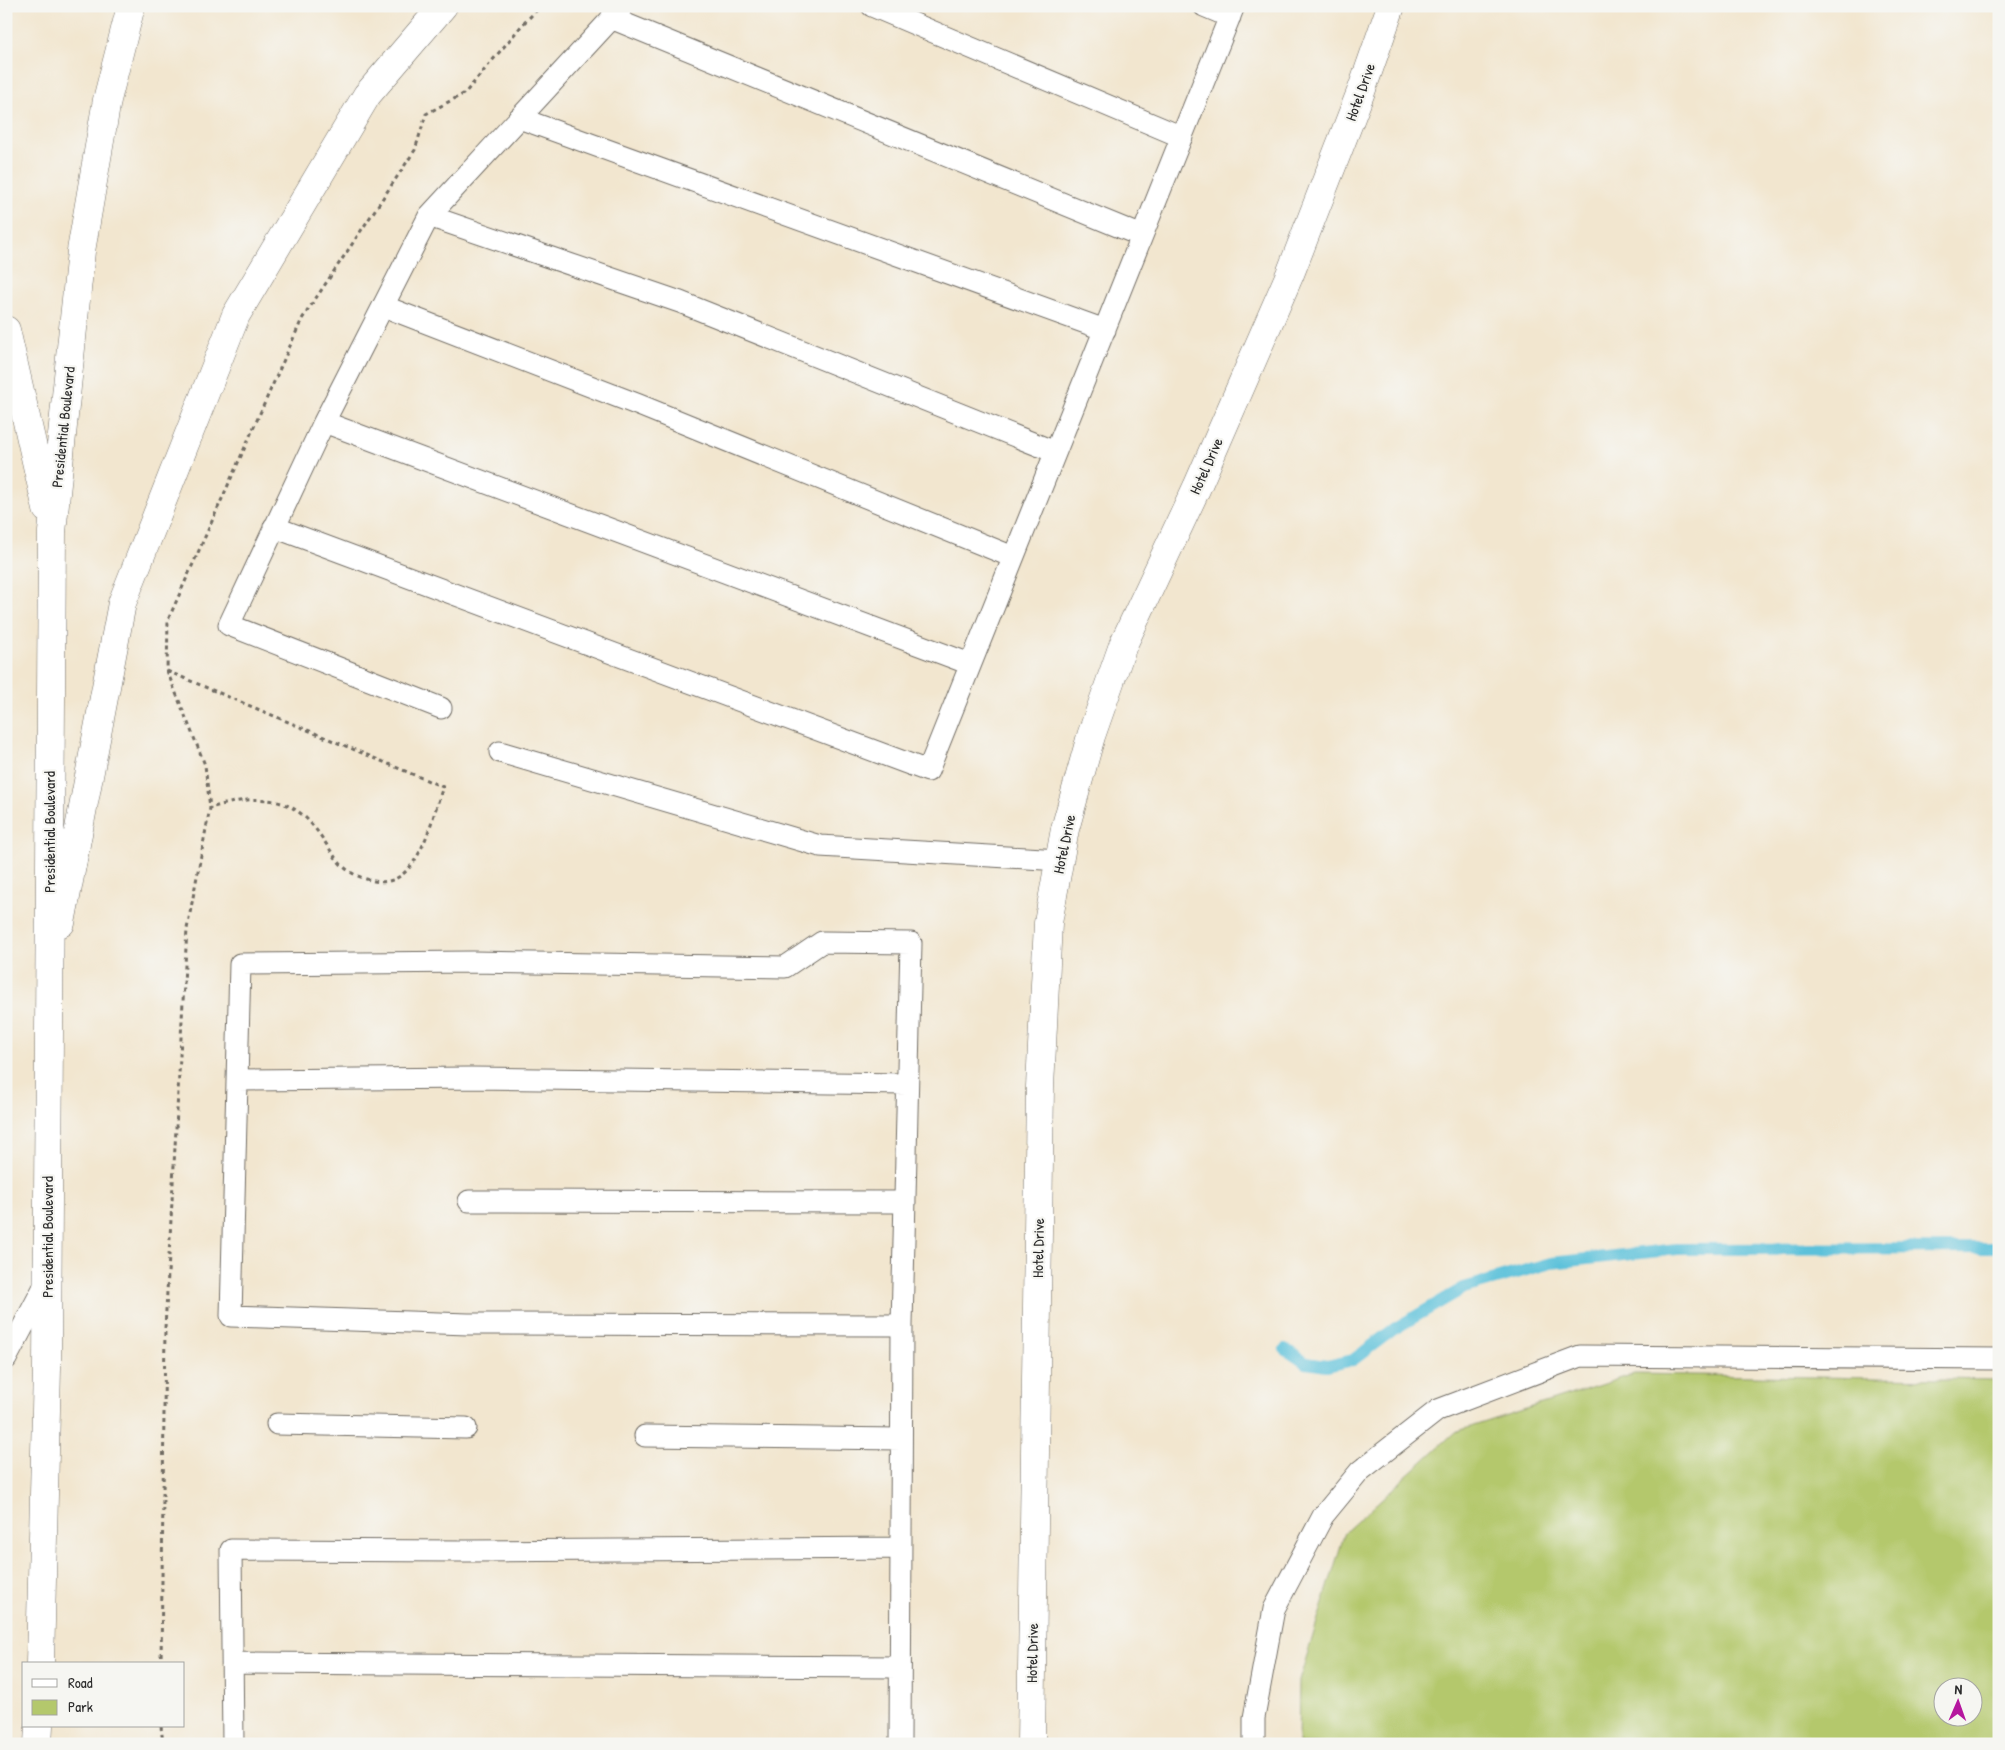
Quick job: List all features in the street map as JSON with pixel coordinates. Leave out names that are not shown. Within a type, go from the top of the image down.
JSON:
[{"type":"main road","name":"Presidential Boulevard","points":[[40,1662],[47,1281],[52,532],[81,251],[107,100],[132,6]]},
{"type":"main road","points":[[48,993],[122,603],[236,315],[366,95],[443,6]]},
{"type":"main road","name":"Hotel Drive","points":[[1031,1744],[1040,1087],[1048,923],[1065,829],[1091,736],[1123,645],[1197,487],[1290,274],[1362,89],[1391,6]]},
{"type":"main road","points":[[6,330],[52,532]]},
{"type":"main road","points":[[38,1744],[39,1728]]},
{"type":"lane","points":[[872,6],[1182,137]]},
{"type":"lane","points":[[274,527],[928,770],[1232,12],[1204,6]]},
{"type":"lane","points":[[442,708],[229,625],[324,422],[429,216],[617,12],[1142,236]]},
{"type":"lane","points":[[519,118],[1104,330]]},
{"type":"lane","points":[[429,216],[680,302],[1055,452]]},
{"type":"lane","points":[[383,306],[648,408],[1013,557]]},
{"type":"lane","points":[[324,422],[970,664]]},
{"type":"lane","points":[[500,752],[820,846],[1060,860]]},
{"type":"lane","points":[[900,1744],[902,1325],[911,943],[822,942],[785,967],[472,962],[240,964],[231,1316],[468,1324],[902,1325]]},
{"type":"lane","points":[[237,1080],[471,1078],[907,1084]]},
{"type":"lane","points":[[469,1201],[905,1202]]},
{"type":"lane","points":[[6,1359],[47,1281]]},
{"type":"lane","points":[[1254,1744],[1254,1718],[1274,1609],[1324,1516],[1360,1471],[1438,1410],[1580,1356],[1999,1359]]},
{"type":"lane","points":[[277,1424],[466,1428]]},
{"type":"lane","points":[[645,1436],[901,1439]]},
{"type":"lane","points":[[233,1744],[231,1550],[475,1551],[900,1548]]},
{"type":"lane","points":[[232,1663],[900,1667]]},
{"type":"path","points":[[161,1662],[165,1328],[186,938],[210,808],[205,765],[167,671],[168,620],[302,319],[415,150],[426,114],[465,93],[523,24],[541,6]]},
{"type":"path","points":[[167,671],[443,787],[416,862],[400,878],[380,882],[358,878],[339,862],[309,820],[285,804],[257,798],[210,808]]},
{"type":"path","points":[[161,1728],[163,1744]]},
{"type":"green space","points":[[1634,1374],[1999,1380],[1999,1744],[1298,1744],[1299,1681],[1345,1532],[1455,1432]]},
{"type":"waterway","points":[[1285,1349],[1306,1363],[1327,1366],[1353,1360],[1394,1329],[1464,1288],[1551,1263],[1677,1249],[1999,1248]]}]
